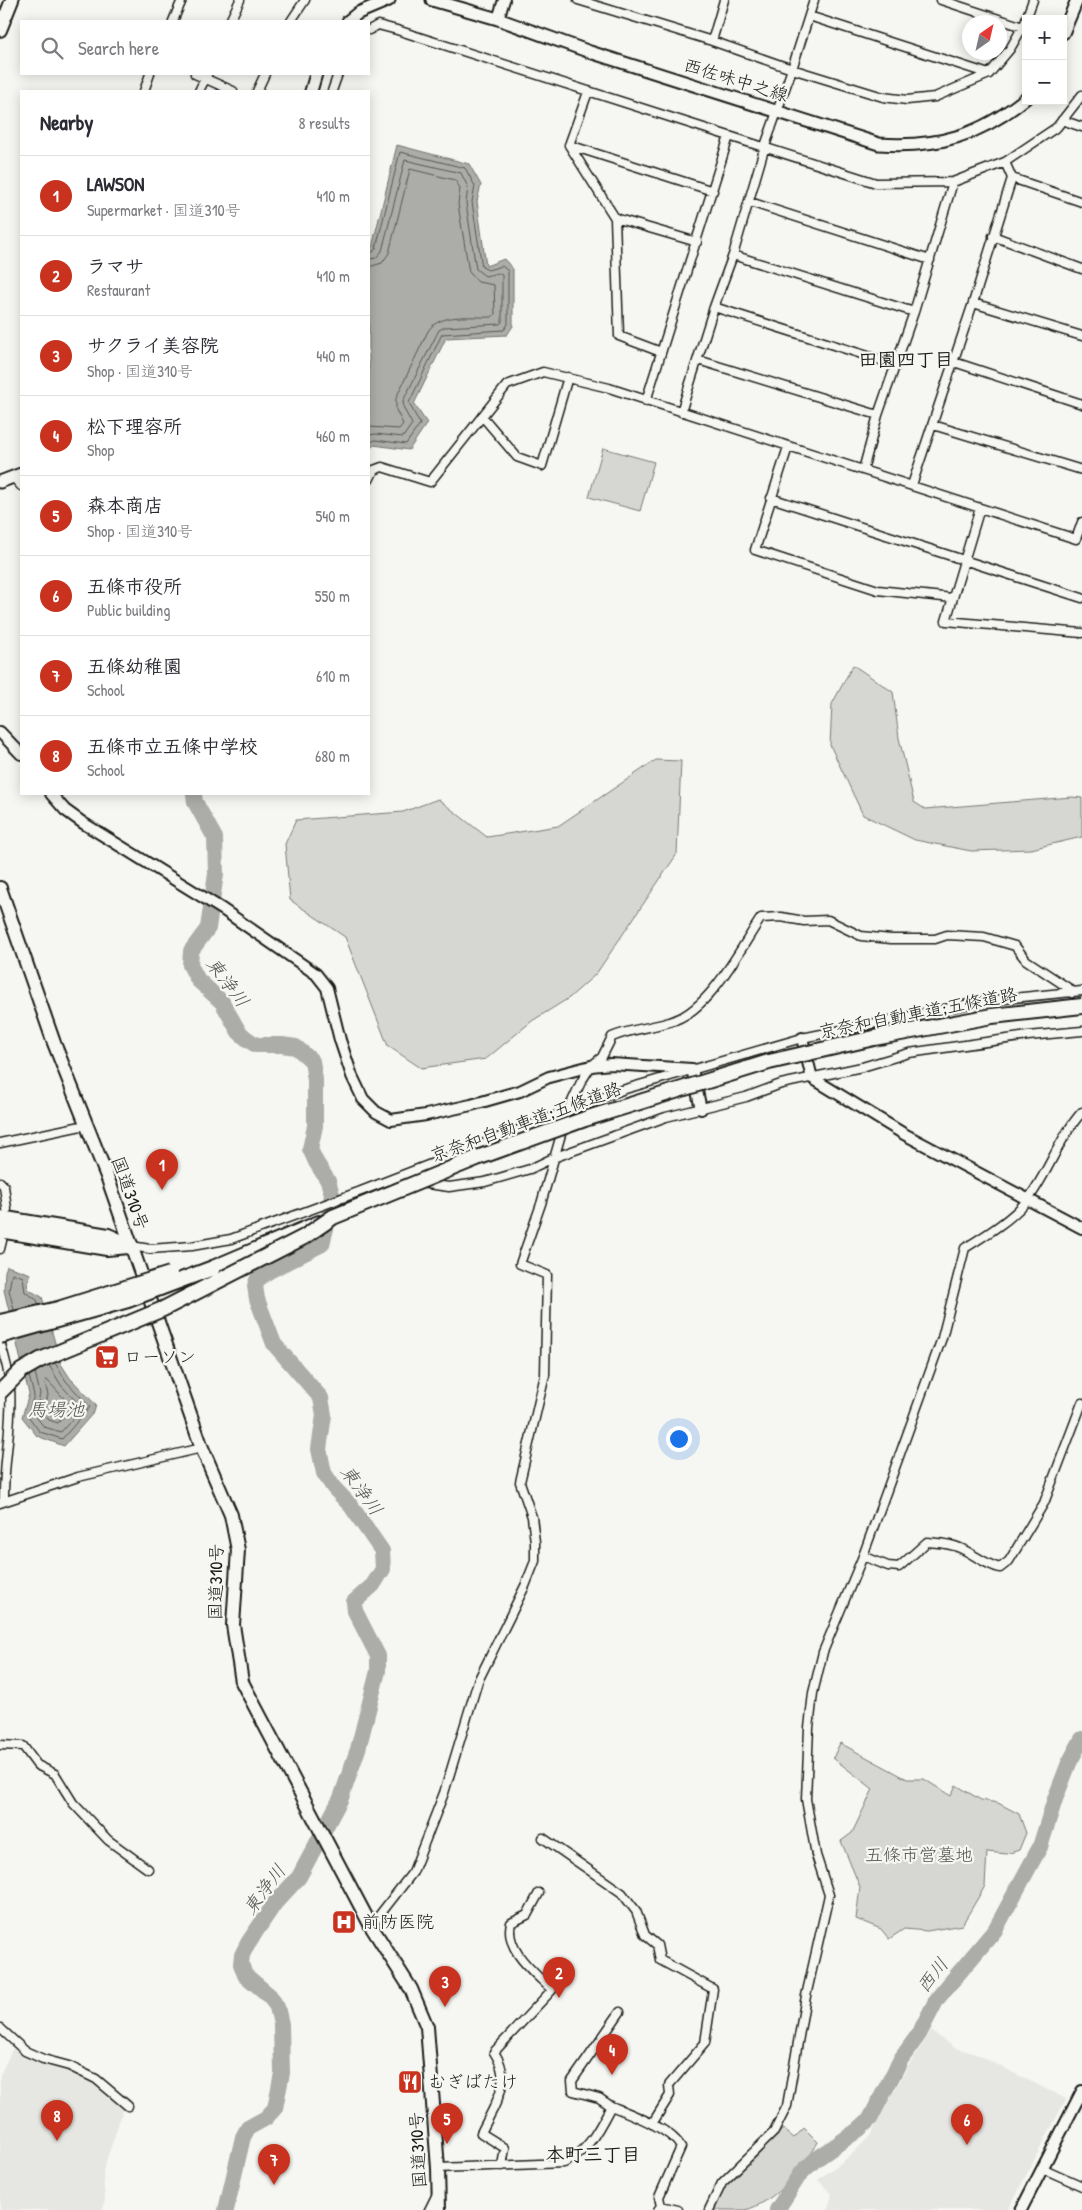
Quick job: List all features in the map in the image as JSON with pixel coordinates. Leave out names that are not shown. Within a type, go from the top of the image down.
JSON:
[{"type":"highway","points":[[0,30],[12,0]]},
{"type":"highway","name":"国道310号","points":[[0,888],[54,1043],[108,1179],[202,1448],[231,1515],[238,1550],[233,1625],[242,1682],[371,1926],[412,1989],[427,2027],[438,2168],[439,2210]]},
{"type":"highway","name":"京奈和自動車道;五條道路","points":[[0,1336],[128,1300],[213,1268],[333,1217],[522,1141],[653,1097],[769,1062],[874,1038],[983,1018],[1082,1006]]},
{"type":"highway","points":[[3,1214],[108,1236],[131,1246]]},
{"type":"highway","points":[[0,1392],[21,1371],[40,1360],[106,1334],[189,1296],[304,1237],[333,1217]]},
{"type":"highway","points":[[1,1240],[107,1248],[131,1246]]},
{"type":"highway","points":[[0,1322],[58,1309],[178,1272],[213,1268]]},
{"type":"main road","points":[[349,20],[358,13],[389,0]]},
{"type":"main road","name":"西佐味中之線","points":[[432,0],[498,19],[590,52],[879,144],[908,146],[941,142],[972,132],[1014,108],[1022,101]]},
{"type":"main road","points":[[1067,24],[1077,0]]},
{"type":"main road","points":[[311,90],[316,75]]},
{"type":"main road","points":[[0,482],[19,479]]},
{"type":"street","points":[[173,20],[182,0]]},
{"type":"street","points":[[230,20],[240,0]]},
{"type":"street","points":[[292,20],[305,0]]},
{"type":"street","points":[[498,19],[504,0]]},
{"type":"street","points":[[578,0],[712,41],[792,69],[883,97],[907,100],[935,97],[989,74],[1010,49],[1022,27]]},
{"type":"street","points":[[712,41],[724,0]]},
{"type":"street","points":[[681,412],[714,308],[734,255],[764,146],[792,69],[814,0]]},
{"type":"street","points":[[941,0],[1022,21]]},
{"type":"street","points":[[1028,15],[1033,0]]},
{"type":"street","points":[[809,16],[989,74]]},
{"type":"street","points":[[370,29],[378,25],[397,30],[876,183],[954,182],[1005,162],[1057,127],[1082,95]]},
{"type":"street","points":[[144,90],[150,75]]},
{"type":"street","points":[[257,90],[265,75]]},
{"type":"street","points":[[332,90],[338,75]]},
{"type":"street","points":[[199,90],[206,76],[231,90]]},
{"type":"street","points":[[569,145],[588,92]]},
{"type":"street","points":[[1062,120],[1082,127]]},
{"type":"street","points":[[646,401],[729,136]]},
{"type":"street","points":[[569,145],[712,191]]},
{"type":"street","points":[[569,145],[615,218],[619,336],[661,352]]},
{"type":"street","points":[[912,485],[954,362],[1012,178],[1005,162]]},
{"type":"street","points":[[1012,178],[1082,202]]},
{"type":"street","points":[[864,470],[878,415],[914,312],[954,182]]},
{"type":"street","points":[[750,202],[930,260]]},
{"type":"street","points":[[615,218],[697,242]]},
{"type":"street","points":[[993,236],[1082,269]]},
{"type":"street","points":[[734,255],[914,312]]},
{"type":"street","points":[[973,303],[1082,336]]},
{"type":"street","points":[[714,308],[896,365]]},
{"type":"street","points":[[698,360],[878,415]]},
{"type":"street","points":[[954,362],[1082,404]]},
{"type":"street","points":[[370,478],[374,470],[382,467],[430,482],[507,385],[543,372],[568,377],[646,401],[1076,539],[1082,522]]},
{"type":"street","points":[[482,416],[517,457],[542,466],[568,377]]},
{"type":"street","points":[[933,424],[1082,470]]},
{"type":"street","points":[[788,446],[755,550],[878,590],[952,598]]},
{"type":"street","points":[[771,498],[1082,598]]},
{"type":"street","points":[[980,508],[946,621],[1082,633]]},
{"type":"street","points":[[0,732],[20,753]]},
{"type":"street","points":[[52,795],[65,810],[83,823],[222,909],[316,974],[327,988],[340,1040],[352,1076],[360,1092],[376,1112],[391,1120],[426,1116],[471,1105],[520,1091],[549,1077],[591,1066],[611,1064],[692,1069]]},
{"type":"street","points":[[371,1926],[413,1872],[444,1792],[478,1681],[525,1586],[535,1560],[532,1517],[520,1482],[545,1375],[547,1275],[520,1264],[541,1204],[568,1110],[591,1066],[602,1057],[612,1037],[626,1030],[675,1021],[707,999],[761,918],[781,917],[804,921],[828,920],[861,936],[891,939],[935,940],[947,935],[984,937],[998,940],[1015,946],[1026,960],[1070,989],[1072,993]]},
{"type":"street","points":[[131,1246],[150,1249],[192,1246],[231,1239],[622,1090],[802,1038],[984,1001],[1082,991]]},
{"type":"street","points":[[399,1176],[431,1186],[470,1185],[530,1168],[640,1126],[746,1097],[781,1084],[909,1053],[1028,1036],[1082,1031]]},
{"type":"street","points":[[802,1038],[812,1078],[876,1118],[1082,1228]]},
{"type":"street","points":[[692,1069],[701,1109]]},
{"type":"street","points":[[709,2210],[722,2183],[774,2132],[787,2106],[806,1996],[829,1895],[816,1856],[806,1799],[809,1728],[813,1693],[823,1652],[863,1556],[942,1338],[965,1248],[995,1230],[1028,1199],[1068,1128],[1082,1112]]},
{"type":"street","points":[[0,1144],[86,1125]]},
{"type":"street","points":[[0,1182],[4,1186],[3,1214]]},
{"type":"street","points":[[0,1342],[9,1373],[11,1405],[2,1502],[78,1477],[202,1448]]},
{"type":"street","points":[[863,1556],[888,1566],[899,1567],[927,1542],[942,1543],[960,1548],[988,1565],[1000,1568],[1009,1561],[1044,1503],[1082,1403]]},
{"type":"street","points":[[0,1745],[23,1746],[37,1765],[55,1774],[72,1803],[108,1840],[148,1869]]},
{"type":"street","points":[[543,1838],[622,1893],[636,1911],[645,1935],[657,1945],[660,1960],[713,1989],[705,2043],[669,2085],[670,2095],[652,2124]]},
{"type":"street","points":[[502,2166],[505,2148],[480,2133],[503,2086],[502,2064],[494,2052],[552,1990],[531,1970],[514,1949],[508,1933],[511,1923],[527,1915],[539,1893]]},
{"type":"street","points":[[620,2012],[572,2081],[573,2091],[598,2098],[611,2106],[652,2124],[677,2140],[681,2147],[659,2197],[659,2208],[678,2210]]},
{"type":"street","points":[[0,2028],[25,2051],[43,2059],[69,2066],[96,2079],[128,2106]]},
{"type":"street","points":[[1021,2210],[1044,2169],[1082,2091]]},
{"type":"street","points":[[438,2168],[564,2163],[576,2158],[600,2127],[611,2106]]},
{"type":"street","points":[[1044,2169],[1082,2186]]},
{"type":"street","points":[[429,2210],[438,2192]]},
{"type":"shaded area","points":[[931,2031],[955,2048],[976,2054],[1066,2099],[1008,2210],[828,2210],[832,2194],[818,2180],[851,2155],[870,2136],[908,2066]]},
{"type":"shaded area","points":[[13,2048],[22,2055],[39,2063],[69,2071],[92,2083],[123,2110],[103,2171],[105,2203],[102,2210],[0,2210],[0,2075]]},
{"type":"green space","points":[[603,448],[654,462],[640,511],[589,497]]},
{"type":"green space","points":[[853,665],[893,692],[899,738],[914,802],[925,809],[1072,797],[1082,798],[1082,837],[1031,849],[971,851],[915,840],[863,815],[830,745],[832,704]]},
{"type":"green space","points":[[656,760],[681,761],[677,854],[596,974],[569,998],[532,1021],[486,1059],[421,1068],[388,1046],[345,937],[290,900],[285,844],[296,820],[403,812],[438,799],[487,837],[558,826]]},
{"type":"green space","name":"五條市営墓地","points":[[840,1743],[907,1779],[924,1779],[951,1796],[956,1785],[981,1800],[998,1803],[1019,1814],[1026,1833],[1019,1850],[1007,1854],[987,1852],[985,1886],[962,1925],[927,1931],[904,1929],[889,1939],[881,1929],[856,1919],[860,1887],[841,1841],[852,1833],[873,1789],[833,1758]]},
{"type":"green space","points":[[804,2128],[818,2142],[813,2152],[788,2183],[767,2200],[745,2210],[713,2210],[726,2185],[783,2129],[794,2138]]},
{"type":"water","points":[[397,145],[469,164],[481,185],[477,201],[486,266],[504,259],[513,269],[513,326],[507,335],[446,338],[414,404],[427,423],[409,450],[374,445],[370,449],[370,249]]},
{"type":"water","name":"馬場池","points":[[7,1266],[31,1274],[27,1283],[29,1290],[42,1297],[61,1364],[70,1378],[96,1405],[94,1412],[64,1446],[37,1436],[22,1417],[29,1394],[4,1290]]},
{"type":"waterway","name":"東浄川","points":[[194,795],[195,802],[215,838],[216,874],[208,928],[191,951],[190,965],[198,980],[222,1002],[239,1032],[247,1039],[256,1045],[296,1047],[312,1061],[315,1080],[315,1126],[310,1149],[328,1181],[332,1194],[329,1217],[322,1244],[269,1271],[257,1280],[255,1286],[257,1299],[274,1344],[321,1398],[324,1415],[319,1449],[324,1473],[334,1488],[351,1506],[382,1551],[383,1569],[373,1585],[354,1602],[355,1611],[378,1656],[378,1671],[358,1749],[341,1798],[299,1877],[275,1903],[242,1955],[241,1964],[245,1975],[270,1996],[277,2007],[281,2024],[282,2073],[275,2108],[266,2118],[248,2128],[243,2137],[226,2210]]},
{"type":"waterway","name":"西川","points":[[777,2210],[800,2174],[815,2160],[858,2130],[870,2119],[901,2059],[919,2034],[937,1999],[995,1930],[1040,1847],[1055,1799],[1069,1763],[1082,1739]]},
{"type":"place","name":"LAWSON","points":[[162,1190]]},
{"type":"place","name":"ローソン","points":[[107,1357]]},
{"type":"place","name":"前防医院","points":[[344,1922]]},
{"type":"place","name":"ラマサ","points":[[559,1998]]},
{"type":"place","name":"サクライ美容院","points":[[445,2007]]},
{"type":"place","name":"松下理容所","points":[[612,2075]]},
{"type":"place","name":"むぎばたけ","points":[[410,2082]]},
{"type":"place","name":"五條市立五條中学校","points":[[57,2141]]},
{"type":"place","name":"森本商店","points":[[447,2144]]},
{"type":"place","name":"五條市役所","points":[[967,2145]]},
{"type":"place","name":"五條幼稚園","points":[[274,2185]]},
{"type":"district","name":"田園四丁目","points":[[906,359]]},
{"type":"district","name":"本町三丁目","points":[[593,2154]]}]
